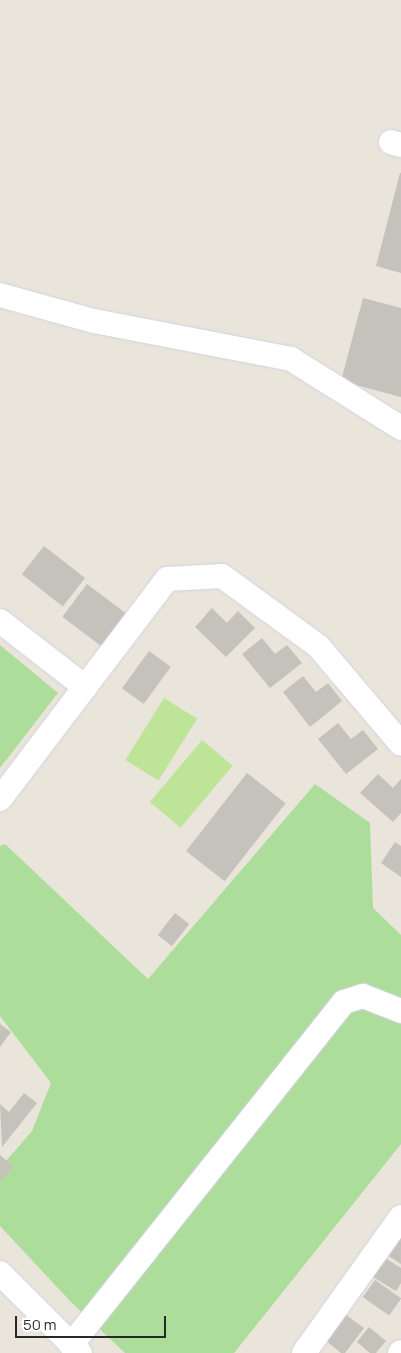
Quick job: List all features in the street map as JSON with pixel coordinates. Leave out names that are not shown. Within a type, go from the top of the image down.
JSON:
[{"type":"street","points":[[0,295],[94,321],[291,359],[401,428]]},
{"type":"street","points":[[0,799],[167,579],[222,576],[318,646],[401,744]]},
{"type":"street","points":[[0,621],[85,687]]},
{"type":"street","points":[[0,1273],[76,1349],[344,1002],[363,996],[401,1010]]},
{"type":"street","points":[[304,1353],[401,1216]]},
{"type":"green space","points":[[0,645],[58,693],[0,768]]},
{"type":"green space","points":[[164,698],[197,719],[158,781],[125,760]]},
{"type":"green space","points":[[202,740],[233,766],[181,828],[150,802]]},
{"type":"green space","points":[[315,784],[370,823],[373,908],[401,935],[401,1144],[234,1353],[125,1353],[70,1301],[0,1226],[0,1168],[32,1131],[51,1083],[0,1016],[0,846],[5,844],[148,979]]},
{"type":"building","points":[[401,173],[401,273],[376,266]]},
{"type":"building","points":[[363,298],[401,308],[401,397],[341,381]]},
{"type":"building","points":[[44,546],[85,578],[63,606],[22,574]]},
{"type":"building","points":[[87,584],[128,615],[103,647],[62,617]]},
{"type":"building","points":[[212,608],[227,623],[238,611],[255,628],[226,657],[195,627]]},
{"type":"building","points":[[262,638],[275,654],[287,645],[302,663],[270,688],[242,654]]},
{"type":"building","points":[[149,651],[171,667],[144,704],[122,688]]},
{"type":"building","points":[[303,676],[316,692],[328,683],[342,701],[310,727],[283,692]]},
{"type":"building","points":[[338,723],[351,739],[363,730],[378,749],[346,774],[318,739]]},
{"type":"building","points":[[247,773],[286,803],[225,881],[186,851]]},
{"type":"building","points":[[378,774],[393,788],[401,779],[401,813],[393,822],[360,793]]},
{"type":"building","points":[[395,842],[401,846],[401,877],[381,863]]},
{"type":"building","points":[[175,913],[189,924],[172,946],[158,935]]},
{"type":"building","points":[[0,1024],[11,1032],[0,1047]]},
{"type":"building","points":[[24,1093],[37,1103],[2,1147],[0,1104],[9,1112]]},
{"type":"building","points":[[0,1155],[13,1166],[0,1182]]},
{"type":"building","points":[[401,1228],[401,1264],[384,1253]]},
{"type":"building","points":[[385,1258],[401,1268],[401,1283],[396,1291],[373,1277]]},
{"type":"building","points":[[375,1280],[401,1298],[389,1316],[363,1297]]},
{"type":"building","points":[[345,1314],[364,1328],[345,1353],[341,1353],[325,1340]]},
{"type":"building","points":[[369,1327],[386,1341],[376,1353],[370,1353],[357,1342]]}]
